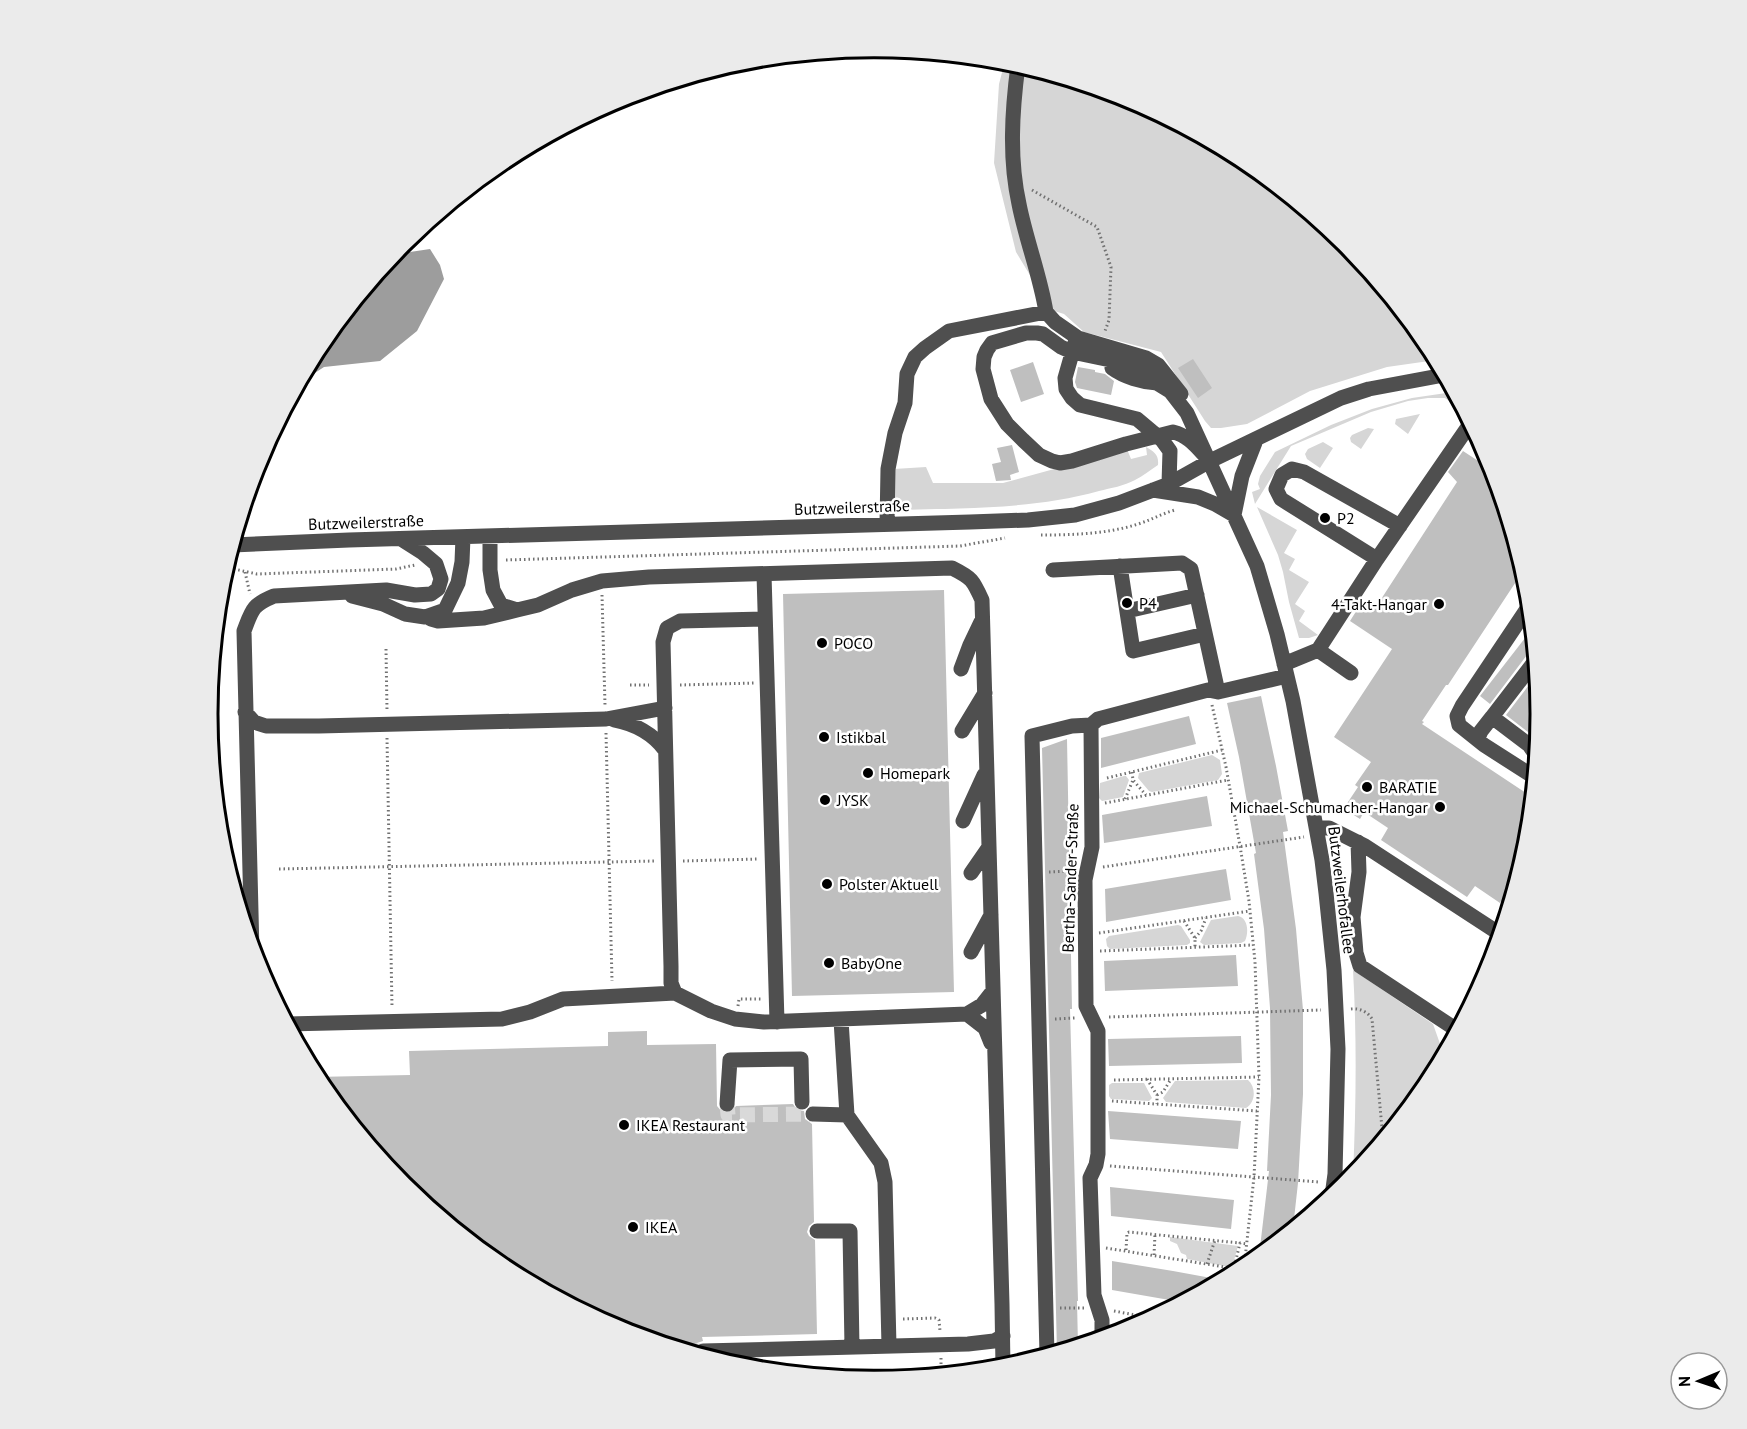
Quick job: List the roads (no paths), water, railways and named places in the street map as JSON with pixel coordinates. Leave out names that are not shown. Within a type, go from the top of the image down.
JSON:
[{"type":"street","points":[[1017,75],[1013,105],[1014,164],[1018,203],[1046,312],[1075,345]]},
{"type":"street","points":[[887,524],[888,469],[895,433],[905,403],[907,374],[915,357],[949,331],[1046,312]]},
{"type":"street","points":[[1182,434],[1187,413],[1184,399],[1158,365],[1146,358],[1075,345],[1061,347],[1043,334],[1037,333],[1026,333],[992,343],[984,357],[983,369],[991,399],[1007,424],[1039,455],[1060,463],[1072,461],[1173,432],[1182,434],[1190,440],[1210,461]]},
{"type":"street","points":[[1075,345],[1065,378],[1066,389],[1072,398],[1080,405],[1137,419],[1144,423],[1166,444],[1170,451],[1169,484]]},
{"type":"street","points":[[1101,351],[1146,370],[1157,383],[1170,391],[1187,413]]},
{"type":"street","name":"Butzweilerstraße","points":[[240,545],[1028,520],[1075,516],[1119,503],[1169,484],[1210,461],[1351,395],[1388,385],[1435,377]]},
{"type":"street","name":"Butzweilerhofallee","points":[[1187,413],[1257,566],[1293,701],[1328,904],[1334,970],[1338,1049],[1333,1182]]},
{"type":"street","points":[[1047,1347],[1032,736],[1072,726],[1091,725],[1098,719],[1213,691],[1286,670],[1318,650],[1465,430]]},
{"type":"street","points":[[1154,490],[1198,497],[1234,515],[1242,477],[1256,440]]},
{"type":"street","points":[[1377,559],[1281,499],[1276,489],[1282,475],[1292,469],[1304,472],[1400,526]]},
{"type":"street","points":[[425,618],[445,610],[454,592],[460,571],[463,537]]},
{"type":"street","points":[[490,537],[490,570],[493,590],[501,605],[517,610]]},
{"type":"street","points":[[251,922],[243,631],[253,607],[274,596],[386,590],[415,595],[431,594],[438,589],[441,579],[436,564],[401,539]]},
{"type":"street","points":[[1053,570],[1182,563],[1191,569],[1205,634],[1213,691]]},
{"type":"street","points":[[1119,566],[1133,651],[1205,634]]},
{"type":"street","points":[[340,592],[382,604],[405,614],[438,621],[484,618],[538,605],[572,590],[602,581],[649,577],[952,568],[974,581],[982,600],[983,619],[1003,1358]]},
{"type":"street","points":[[764,574],[777,1022]]},
{"type":"street","points":[[1127,611],[1197,595]]},
{"type":"street","points":[[1522,617],[1457,716],[1459,725],[1484,745],[1527,772]]},
{"type":"street","points":[[675,993],[671,982],[663,642],[667,628],[680,621],[765,619]]},
{"type":"street","points":[[961,669],[983,619]]},
{"type":"street","points":[[1318,650],[1351,673]]},
{"type":"street","points":[[1478,738],[1481,730],[1528,670]]},
{"type":"street","points":[[962,731],[985,693]]},
{"type":"street","points":[[245,712],[254,722],[266,726],[606,719],[665,708]]},
{"type":"street","points":[[1492,717],[1529,745]]},
{"type":"street","points":[[606,719],[628,723],[658,741],[666,750]]},
{"type":"street","name":"Bertha-Sander-Straße","points":[[1091,725],[1092,847],[1085,880],[1086,1006],[1098,1031],[1098,1154],[1090,1178],[1094,1295],[1102,1320],[1102,1329]]},
{"type":"street","points":[[963,821],[987,769]]},
{"type":"street","points":[[1317,832],[1329,828],[1358,842],[1493,930]]},
{"type":"street","points":[[1358,842],[1359,872],[1353,917],[1356,953],[1360,966],[1451,1026]]},
{"type":"street","points":[[971,873],[989,847]]},
{"type":"street","points":[[971,952],[991,915]]},
{"type":"street","points":[[295,1024],[502,1018],[530,1012],[563,999],[675,993],[711,1011],[735,1019],[764,1023],[841,1020],[967,1014],[982,1005],[993,991]]},
{"type":"street","points":[[967,1014],[985,1028],[995,1054]]},
{"type":"street","points":[[841,1020],[847,1115],[880,1163],[885,1182],[889,1346]]},
{"type":"street","points":[[727,1104],[730,1060],[801,1059],[802,1102]]},
{"type":"street","points":[[813,1114],[847,1115]]},
{"type":"street","points":[[817,1231],[850,1231],[852,1347]]},
{"type":"street","points":[[715,1351],[968,1344],[994,1341],[1003,1336]]},
{"type":"tunnel","points":[[727,1104],[728,1115],[813,1114]]},
{"type":"place","name":"P2","points":[[1325,518]]},
{"type":"place","name":"P4","points":[[1127,603]]},
{"type":"place","name":"4-Takt-Hangar","points":[[1439,604]]},
{"type":"place","name":"POCO","points":[[822,643]]},
{"type":"place","name":"Istikbal","points":[[824,737]]},
{"type":"place","name":"Homepark","points":[[868,773]]},
{"type":"place","name":"BARATIE","points":[[1367,787]]},
{"type":"place","name":"JYSK","points":[[825,800]]},
{"type":"place","name":"Michael-Schumacher-Hangar","points":[[1440,807]]},
{"type":"place","name":"Polster Aktuell","points":[[827,884]]},
{"type":"place","name":"BabyOne","points":[[829,963]]},
{"type":"place","name":"IKEA Restaurant","points":[[624,1125]]},
{"type":"place","name":"IKEA","points":[[633,1227]]}]
